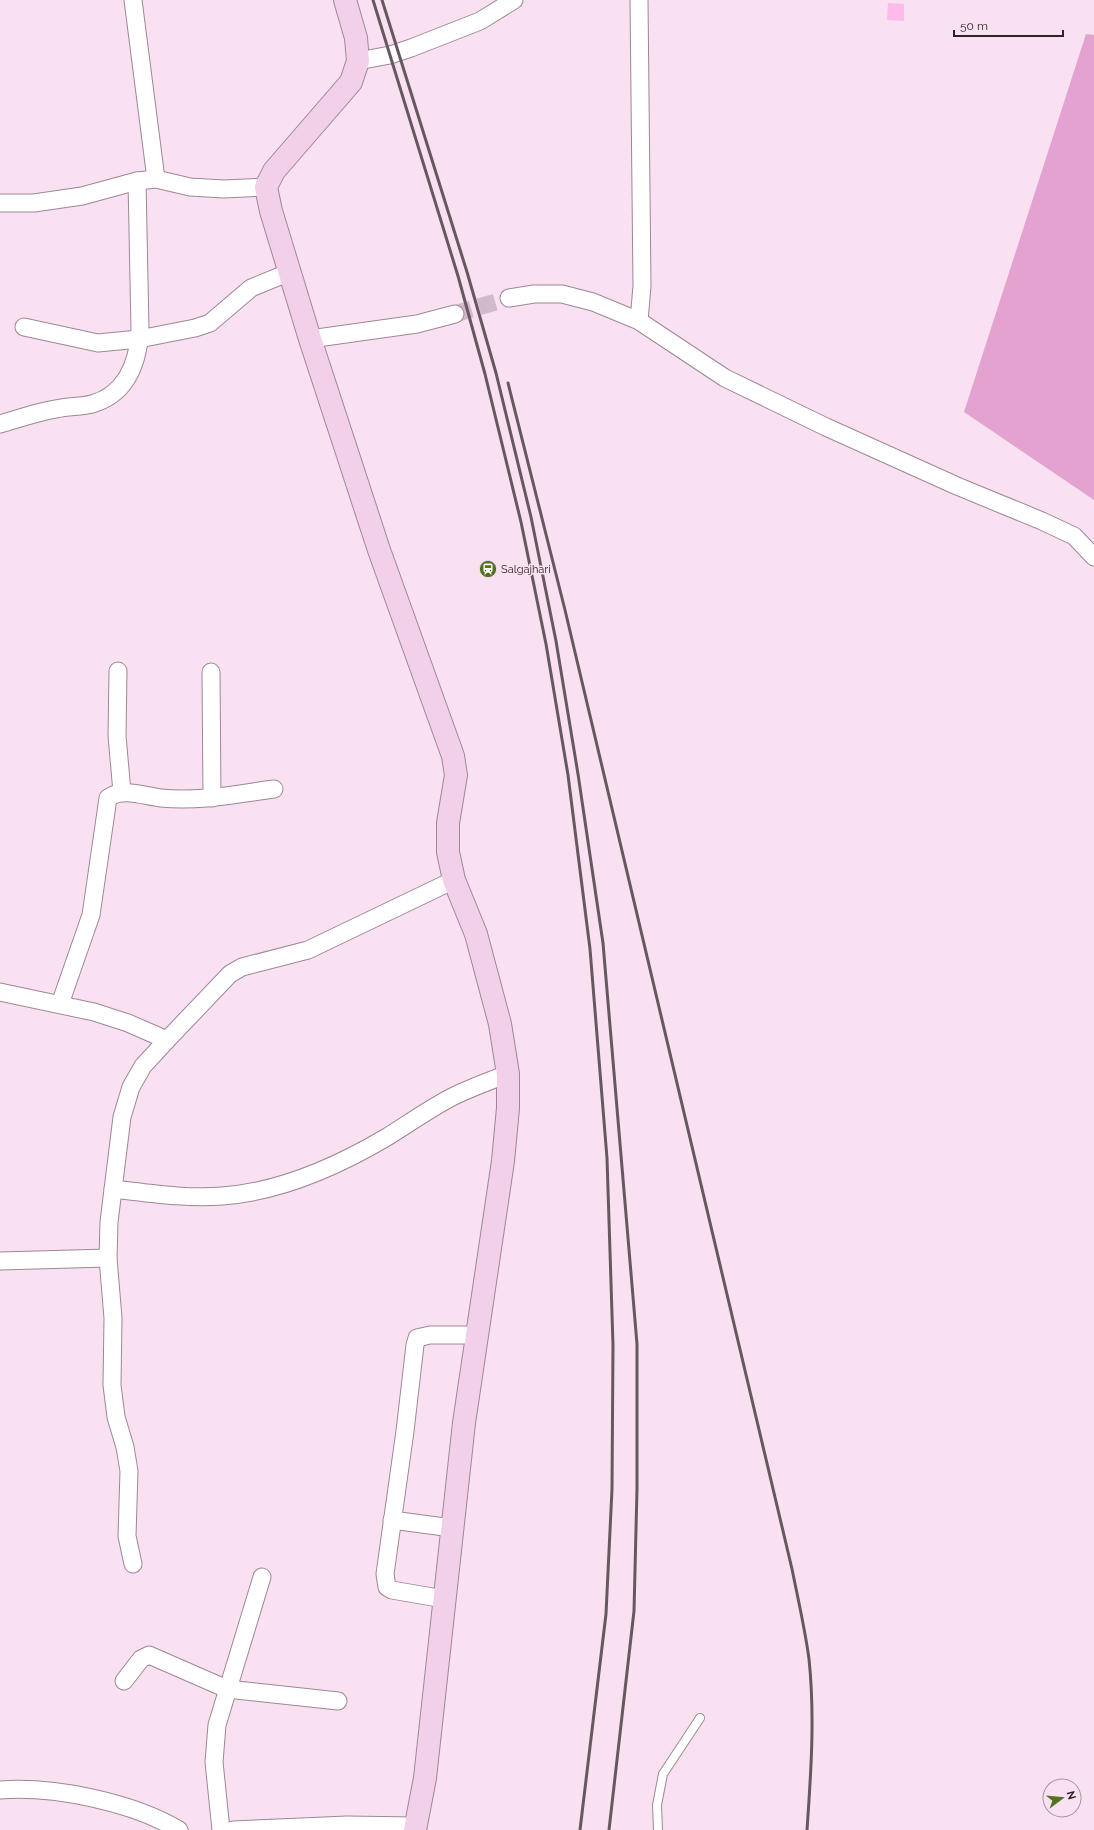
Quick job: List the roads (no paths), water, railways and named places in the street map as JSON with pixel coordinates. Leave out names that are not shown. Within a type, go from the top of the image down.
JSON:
[{"type":"main road","points":[[345,0],[356,38],[358,61],[350,82],[274,171],[266,187],[310,339],[378,550],[453,756],[456,775],[448,822],[448,852],[454,880],[476,934],[488,978],[500,1024],[508,1074],[508,1108],[503,1161],[464,1423],[425,1778],[415,1828]]},
{"type":"street","points":[[133,0],[156,179]]},
{"type":"street","points":[[358,61],[390,55],[411,48],[480,21],[514,0]]},
{"type":"street","points":[[639,0],[642,286],[639,321]]},
{"type":"street","points":[[0,203],[34,204],[82,196],[137,180],[156,179],[190,187],[224,189],[266,187]]},
{"type":"street","points":[[0,424],[56,409],[92,404],[108,398],[120,387],[134,365],[139,348],[137,180]]},
{"type":"street","points":[[24,327],[98,343],[139,339],[196,328],[210,323],[251,288],[290,272]]},
{"type":"street","points":[[509,298],[534,294],[562,294],[593,302],[639,321],[725,378],[813,421],[1074,536],[1094,557]]},
{"type":"street","points":[[310,339],[417,324],[455,314]]},
{"type":"street","points":[[118,671],[117,736],[122,792]]},
{"type":"street","points":[[211,672],[212,798]]},
{"type":"street","points":[[60,1004],[91,915],[108,798],[113,794],[122,792],[190,800],[274,789]]},
{"type":"street","points":[[133,1564],[127,1536],[129,1471],[125,1447],[116,1417],[112,1385],[113,1318],[108,1258],[109,1222],[122,1117],[131,1087],[143,1066],[230,974],[250,965],[308,950],[454,880]]},
{"type":"street","points":[[0,992],[60,1004],[107,1016],[167,1040]]},
{"type":"street","points":[[113,1189],[175,1196],[222,1196],[258,1190],[304,1176],[345,1159],[386,1137],[452,1097],[508,1074]]},
{"type":"street","points":[[0,1261],[108,1258]]},
{"type":"street","points":[[444,1599],[392,1590],[387,1587],[385,1574],[405,1430],[414,1345],[417,1338],[430,1335],[477,1336]]},
{"type":"street","points":[[392,1520],[452,1528]]},
{"type":"street","points":[[221,1830],[214,1762],[217,1725],[262,1577]]},
{"type":"street","points":[[124,1681],[141,1659],[149,1655],[227,1689],[338,1701]]},
{"type":"street","points":[[0,1790],[25,1788],[61,1792],[138,1812],[179,1830]]},
{"type":"street","points":[[233,1830],[347,1825],[415,1828]]},
{"type":"lane","points":[[658,1830],[657,1805],[663,1774],[700,1718]]},
{"type":"tunnel","points":[[455,314],[509,298]]},
{"type":"railway","points":[[373,0],[458,276],[485,374],[521,522],[546,644],[568,775],[590,949],[607,1158],[613,1345],[612,1489],[606,1614],[580,1830]]},
{"type":"railway","points":[[382,0],[467,272],[496,373],[531,517],[556,641],[578,774],[603,943],[637,1344],[637,1489],[634,1611],[609,1830]]},
{"type":"railway","points":[[508,383],[565,610],[792,1569],[806,1636],[812,1702],[812,1744],[807,1830]]},
{"type":"place","name":"Salgajhari","points":[[488,569]]}]
